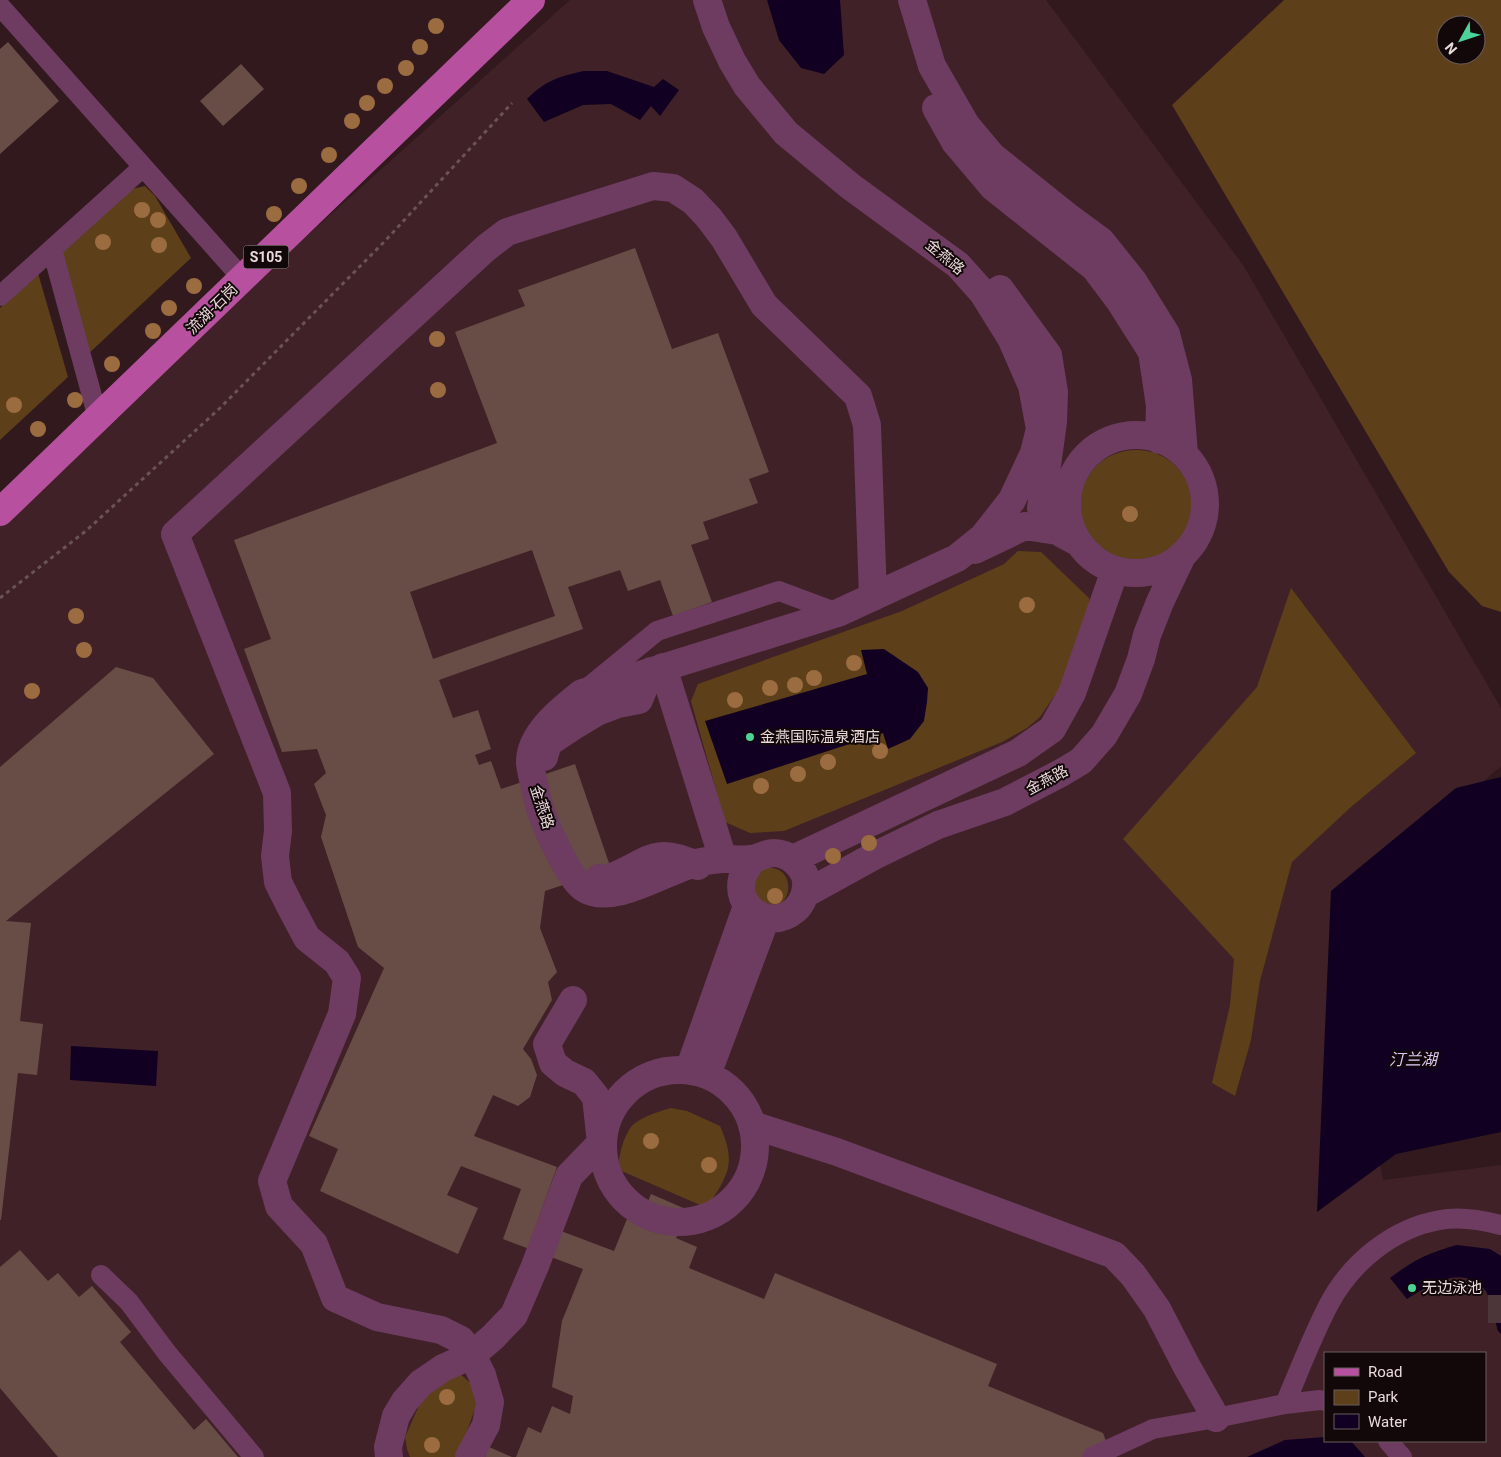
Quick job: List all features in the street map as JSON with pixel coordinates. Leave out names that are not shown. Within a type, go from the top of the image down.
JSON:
[{"type":"main road","name":"流湖-石岗","points":[[1,510],[243,279],[530,0]]},
{"type":"street","name":"金燕路","points":[[707,0],[716,27],[732,61],[747,86],[786,134],[850,186],[958,265],[984,294],[1011,338],[1032,386],[1040,429],[1034,453],[1012,500],[983,537],[957,558]]},
{"type":"street","name":"金燕路","points":[[725,0],[750,59],[806,132],[877,187],[942,232],[987,272],[1048,355],[1054,392],[1053,422],[1042,508],[1068,537],[1094,559],[1115,570],[1138,574],[1161,569],[1181,558]]},
{"type":"street","points":[[892,0],[906,46],[939,116],[955,142],[993,187],[1094,268],[1119,300],[1152,352],[1160,406],[1158,440]]},
{"type":"street","points":[[912,0],[932,66],[966,125],[992,156],[1101,241],[1134,281],[1166,334],[1178,380],[1184,454]]},
{"type":"street","points":[[469,1457],[486,1425],[490,1402],[482,1375],[472,1355],[461,1340],[441,1330],[377,1317],[336,1298],[314,1244],[279,1206],[272,1181],[342,1014],[347,978],[337,962],[307,938],[278,882],[275,856],[278,831],[277,793],[175,534],[486,248],[507,232],[653,186],[673,188],[692,201],[703,212],[724,238],[764,305],[858,396],[867,425],[873,597]]},
{"type":"street","name":"金燕路","points":[[657,669],[639,700],[618,704],[597,712],[548,743],[543,759],[552,800],[569,844],[580,865],[602,880],[614,877],[659,855],[708,861],[752,907],[777,918],[788,915],[797,909],[803,900],[804,894],[874,856],[938,825],[1005,802],[1061,773],[1082,760],[1104,735],[1128,694],[1160,602],[1181,558],[1196,540],[1204,518],[1205,495],[1198,473],[1184,454],[1165,442],[1158,440],[1143,436],[1121,437],[1100,445],[1084,460],[1072,479],[1067,500],[1068,537]]},
{"type":"street","name":"金燕路","points":[[708,861],[634,887],[603,894],[584,889],[562,860],[538,803],[530,762],[534,743],[553,717],[582,693],[838,613],[1025,526],[1068,537]]},
{"type":"street","points":[[793,859],[1018,753],[1052,729],[1072,693],[1115,570]]},
{"type":"street","points":[[657,669],[708,861],[754,859]]},
{"type":"street","points":[[698,1072],[752,907],[740,886],[746,867],[763,854],[784,854],[793,859],[801,868],[806,878],[804,894]]},
{"type":"street","points":[[390,1457],[388,1446],[396,1416],[405,1401],[421,1383],[442,1368],[472,1355],[514,1315],[569,1176],[601,1144],[607,1118],[620,1096],[633,1085],[664,1070],[698,1072],[727,1086],[742,1104],[752,1125],[756,1151],[749,1177],[735,1199],[714,1214],[688,1222],[662,1221],[637,1210],[618,1193],[606,1169],[601,1144],[596,1098],[584,1082],[565,1073],[553,1063],[547,1044],[573,1000]]},
{"type":"street","points":[[752,1125],[837,1152],[1114,1255],[1133,1274],[1157,1308],[1216,1418]]},
{"type":"lane","points":[[0,6],[243,279]]},
{"type":"lane","points":[[0,296],[143,167]]},
{"type":"lane","points":[[52,248],[98,418]]},
{"type":"lane","points":[[582,693],[657,632],[780,591],[838,613]]},
{"type":"lane","points":[[1285,1404],[1329,1304],[1357,1265],[1384,1243],[1408,1229],[1441,1220],[1479,1220],[1501,1225]]},
{"type":"lane","points":[[101,1275],[130,1302],[167,1353],[254,1457]]},
{"type":"lane","points":[[1092,1457],[1153,1429],[1285,1404],[1324,1401]]},
{"type":"lane","points":[[1389,1442],[1402,1457]]},
{"type":"path","points":[[0,598],[87,530],[220,408],[385,241],[512,103]]},
{"type":"shaded area","name":"金燕国际温泉酒店","points":[[570,0],[1046,0],[1243,265],[1501,708],[1501,766],[1335,909],[1383,1180],[1501,1165],[1501,1457],[0,1457],[0,511]]},
{"type":"green space","points":[[1284,0],[1501,0],[1501,612],[1482,606],[1449,572],[1172,105]]},
{"type":"green space","points":[[145,186],[155,196],[191,258],[86,356],[58,256],[132,189]]},
{"type":"green space","points":[[38,273],[68,377],[0,440],[0,308]]},
{"type":"green space","points":[[1136,450],[1158,455],[1176,467],[1188,485],[1193,507],[1188,529],[1176,547],[1158,559],[1136,564],[1114,559],[1096,547],[1084,529],[1079,507],[1084,485],[1096,467],[1114,455]]},
{"type":"green space","points":[[1018,551],[1041,552],[1089,598],[1092,615],[1066,679],[1040,717],[1027,728],[1002,742],[784,831],[750,833],[725,822],[691,701],[698,684],[902,611],[1004,564]]},
{"type":"green space","points":[[1291,588],[1416,753],[1351,807],[1292,862],[1260,981],[1251,1040],[1235,1096],[1212,1083],[1230,1005],[1234,959],[1123,839],[1257,687]]},
{"type":"green space","points":[[766,868],[776,869],[783,873],[787,879],[787,894],[778,905],[770,906],[759,902],[752,880],[755,875]]},
{"type":"green space","points":[[671,1108],[687,1111],[720,1126],[725,1139],[729,1160],[728,1169],[707,1208],[617,1169],[623,1142],[631,1127],[644,1118]]},
{"type":"green space","points":[[460,1374],[474,1386],[476,1405],[461,1449],[456,1457],[410,1457],[405,1437],[422,1399],[432,1388]]},
{"type":"water","points":[[767,0],[840,0],[844,55],[824,74],[801,68],[779,40]]},
{"type":"water","points":[[584,71],[607,71],[654,87],[663,79],[679,90],[660,116],[651,106],[640,120],[611,104],[583,105],[544,122],[527,99],[553,80]]},
{"type":"water","points":[[884,649],[918,672],[928,688],[924,721],[910,739],[888,749],[883,733],[727,784],[705,721],[867,674],[861,650]]},
{"type":"water","name":"汀兰湖","points":[[1501,777],[1501,1132],[1396,1154],[1317,1212],[1331,891],[1456,788]]},
{"type":"water","points":[[71,1046],[158,1051],[156,1086],[70,1080]]},
{"type":"water","name":"无边泳池","points":[[1457,1245],[1490,1249],[1501,1256],[1501,1334],[1498,1331],[1487,1294],[1476,1282],[1467,1278],[1456,1277],[1446,1279],[1425,1288],[1407,1299],[1390,1278],[1422,1258]]},
{"type":"water","points":[[1324,1437],[1324,1442],[1352,1442],[1365,1457],[1247,1457],[1285,1440]]},
{"type":"building","points":[[8,42],[59,101],[0,154],[0,49]]},
{"type":"building","points":[[241,64],[264,89],[223,126],[200,101]]},
{"type":"building","points":[[635,248],[672,349],[718,333],[769,472],[749,479],[758,503],[703,522],[709,539],[691,545],[712,602],[673,616],[660,580],[628,591],[620,570],[568,587],[583,629],[439,680],[453,718],[478,710],[491,749],[475,755],[479,765],[491,761],[501,789],[575,764],[611,869],[545,891],[540,928],[557,972],[548,982],[552,1000],[523,1049],[531,1059],[537,1075],[530,1097],[518,1106],[493,1095],[474,1136],[557,1167],[537,1222],[614,1251],[627,1219],[639,1224],[651,1194],[688,1210],[676,1238],[697,1247],[689,1268],[764,1299],[775,1273],[997,1364],[988,1386],[1103,1433],[1112,1457],[516,1457],[528,1427],[541,1433],[552,1406],[570,1414],[573,1396],[552,1387],[562,1321],[583,1269],[503,1239],[521,1189],[461,1166],[447,1195],[478,1208],[458,1254],[320,1191],[338,1149],[309,1136],[384,968],[358,947],[321,837],[326,815],[314,784],[326,773],[317,749],[282,752],[244,649],[271,639],[234,540],[497,443],[455,332],[525,306],[518,290]],"holes":[[[532,550],[555,616],[433,659],[410,592]]]},
{"type":"building","points":[[116,667],[153,678],[214,754],[6,921],[31,923],[20,1021],[43,1024],[37,1075],[18,1073],[0,1220],[0,767]]},
{"type":"building","points":[[20,1250],[48,1281],[58,1273],[79,1297],[92,1286],[131,1332],[120,1342],[194,1430],[206,1419],[238,1457],[58,1457],[0,1388],[0,1267]]},
{"type":"building","points":[[489,1447],[512,1457],[485,1457]]},
{"type":"tunnel","points":[[1488,1309],[1501,1309]]},
{"type":"place","name":"金燕国际温泉酒店","points":[[750,737]]},
{"type":"place","name":"无边泳池","points":[[1412,1288]]}]
